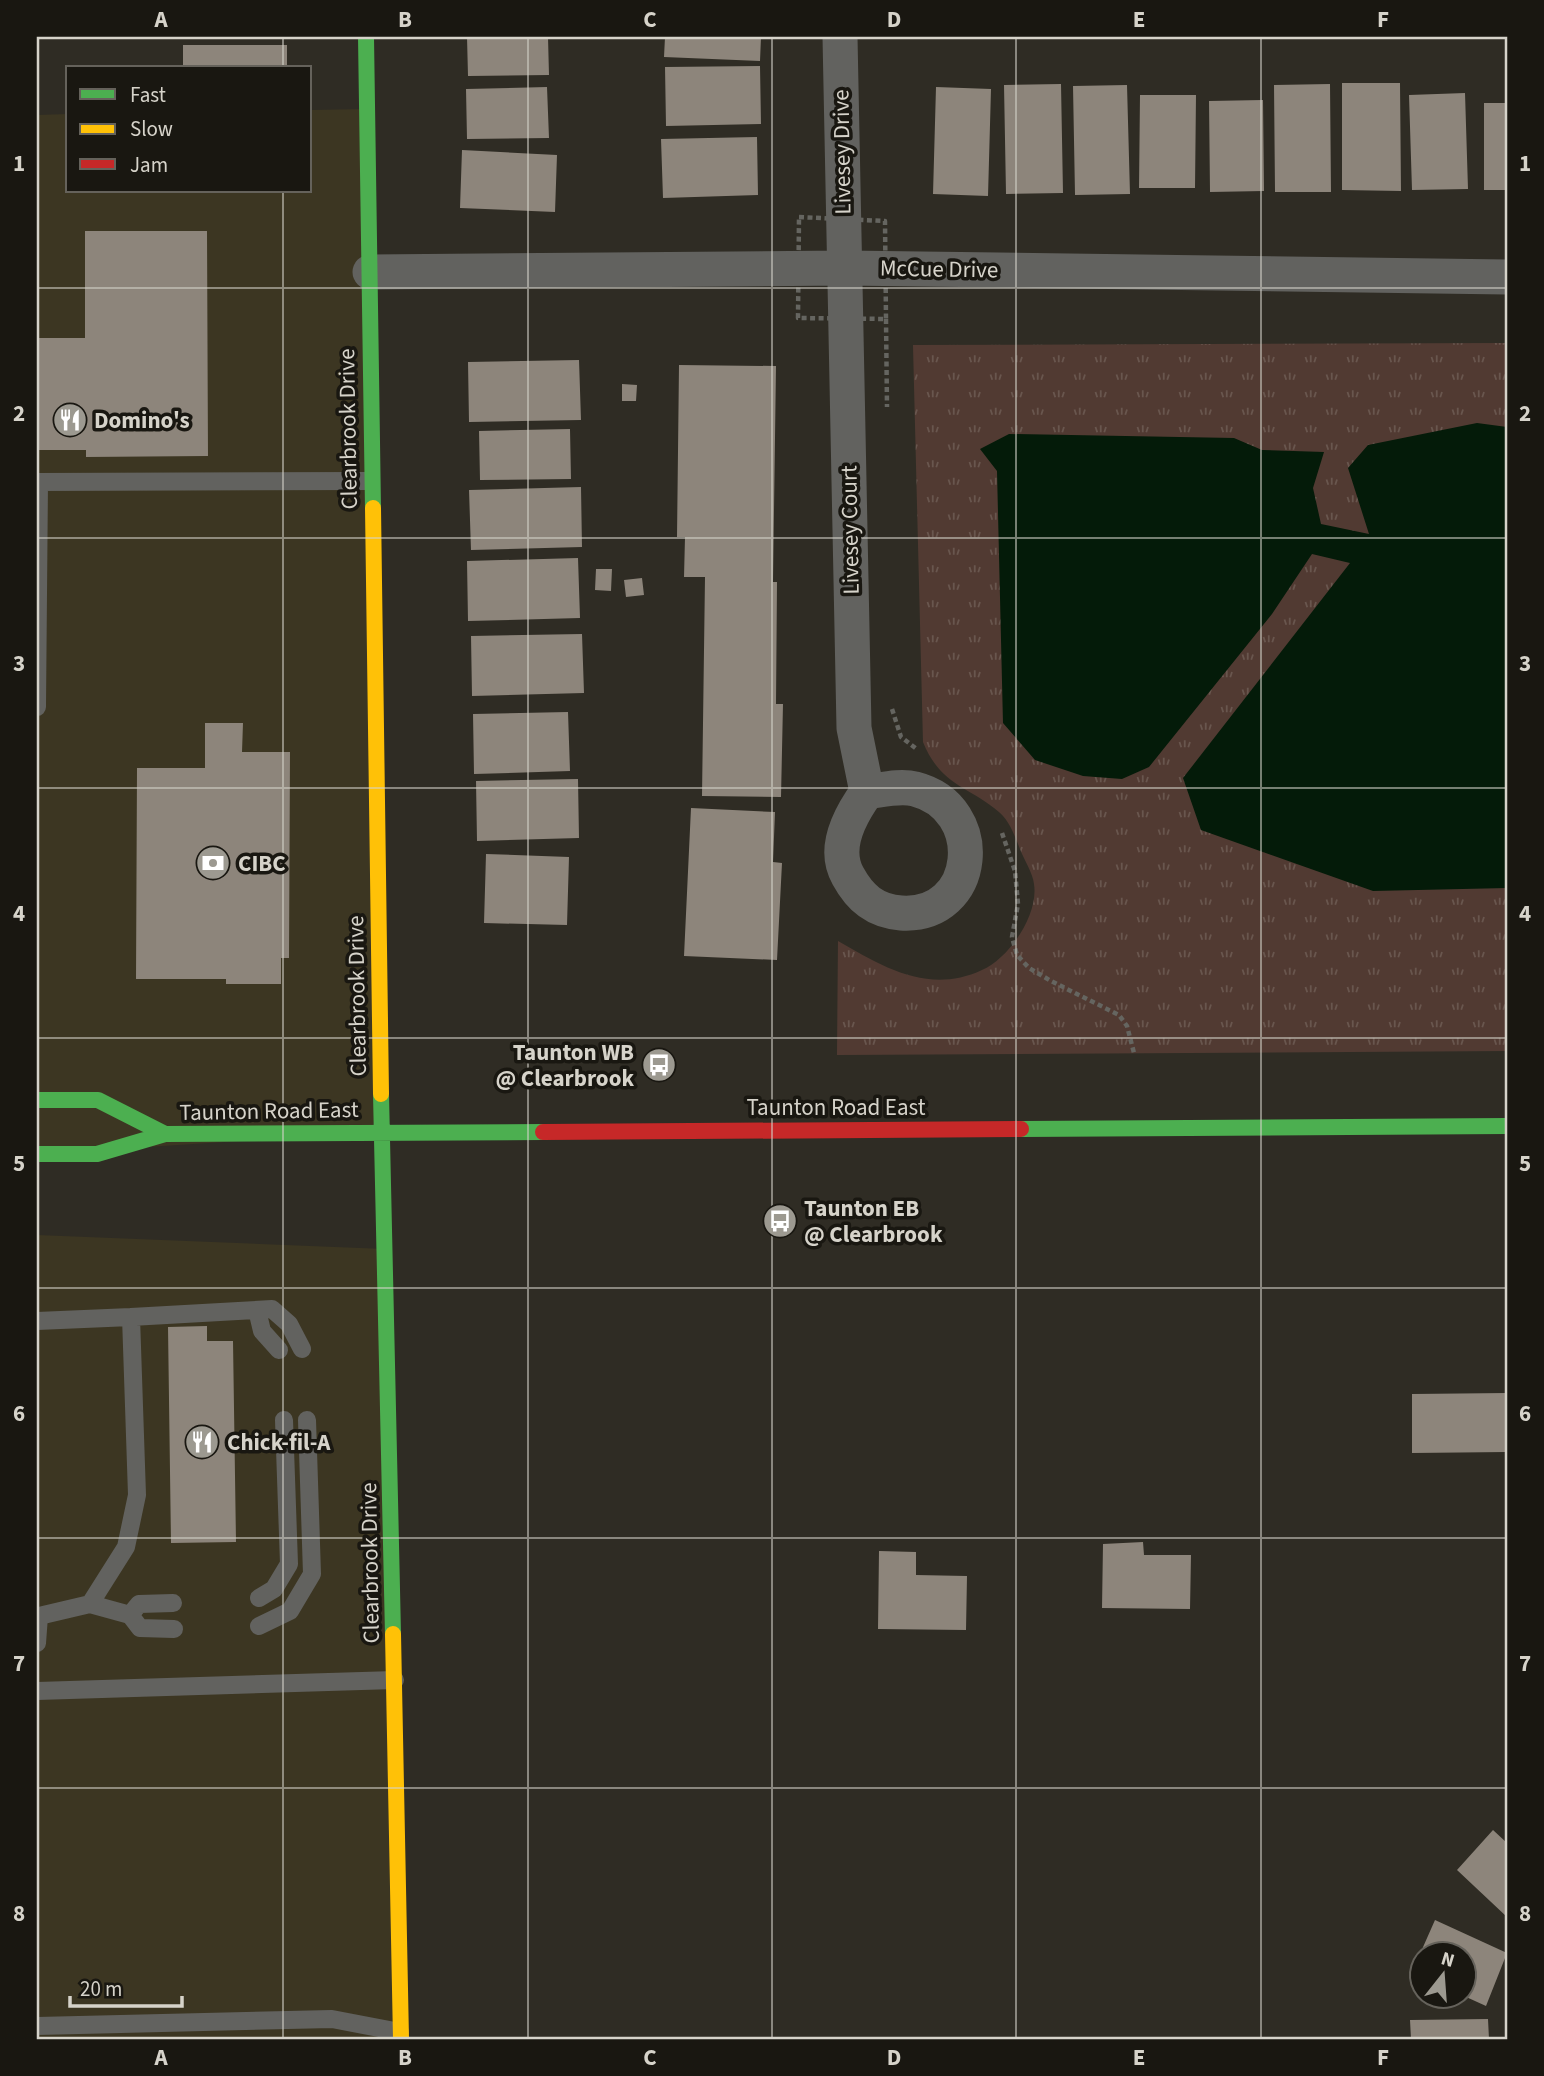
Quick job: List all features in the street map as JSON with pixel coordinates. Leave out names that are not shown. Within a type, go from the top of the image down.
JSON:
[{"type":"street","name":"Clearbrook Drive","points":[[366,37],[382,1132],[400,2036]]},
{"type":"street","name":"Livesey Drive","points":[[840,37],[845,268]]},
{"type":"street","name":"McCue Drive","points":[[370,272],[845,268],[1507,277]]},
{"type":"street","name":"Livesey Court","points":[[845,268],[854,728],[867,792]]},
{"type":"street","name":"Taunton Road East","points":[[37,1100],[98,1101],[165,1134]]},
{"type":"street","name":"Taunton Road East","points":[[37,1154],[97,1154],[165,1134],[1507,1126]]},
{"type":"lane","points":[[37,707],[38,482],[371,481]]},
{"type":"lane","points":[[37,1321],[272,1309],[289,1324],[302,1349]]},
{"type":"lane","points":[[257,1311],[262,1331],[279,1350]]},
{"type":"lane","points":[[90,1604],[125,1546],[138,1495],[131,1317]]},
{"type":"lane","points":[[258,1598],[274,1589],[289,1564],[284,1420]]},
{"type":"lane","points":[[259,1626],[290,1611],[312,1574],[307,1420]]},
{"type":"lane","points":[[130,1615],[139,1604],[173,1602]]},
{"type":"lane","points":[[37,1643],[39,1616],[90,1604],[130,1615],[139,1628],[174,1629]]},
{"type":"lane","points":[[37,1691],[395,1680]]},
{"type":"lane","points":[[37,2026],[332,2019],[400,2036]]},
{"type":"path","points":[[886,318],[887,414]]},
{"type":"path","points":[[891,700],[901,737],[923,754]]},
{"type":"path","points":[[998,825],[1015,871],[1018,904],[1012,937],[1017,955],[1040,975],[1119,1015],[1127,1026],[1134,1053]]},
{"type":"shaded area","points":[[369,109],[382,1132],[37,1154],[37,115],[66,114],[66,192],[312,192],[312,110]]},
{"type":"shaded area","points":[[1477,423],[1507,427],[1507,888],[1373,891],[1201,830],[1183,778],[1350,563],[1312,554],[1272,614],[1149,767],[1122,779],[1083,776],[1035,760],[1003,723],[997,471],[980,449],[1009,434],[1234,438],[1262,450],[1324,452],[1313,488],[1321,524],[1369,534],[1348,468],[1368,445]]},
{"type":"shaded area","points":[[37,1235],[385,1249],[401,2039],[37,2039]]},
{"type":"green space","points":[[1507,343],[1507,1051],[837,1055],[838,941],[907,975],[943,980],[962,977],[992,964],[1012,946],[1027,922],[1034,896],[1032,875],[1006,820],[999,812],[938,768],[923,742],[913,345]]},
{"type":"building","points":[[467,37],[548,37],[549,75],[468,76]]},
{"type":"building","points":[[665,37],[761,37],[760,61],[664,57]]},
{"type":"building","points":[[183,45],[287,45],[287,66],[183,66]]},
{"type":"building","points":[[760,66],[761,124],[666,126],[665,67]]},
{"type":"building","points":[[1342,83],[1400,83],[1401,191],[1342,190]]},
{"type":"building","points":[[1061,84],[1063,193],[1006,194],[1004,85]]},
{"type":"building","points":[[1330,84],[1331,192],[1275,192],[1274,85]]},
{"type":"building","points":[[1127,85],[1130,194],[1075,195],[1073,86]]},
{"type":"building","points":[[547,87],[549,138],[467,139],[466,89]]},
{"type":"building","points":[[936,87],[991,89],[988,196],[933,194]]},
{"type":"building","points":[[1465,93],[1468,189],[1412,190],[1409,95]]},
{"type":"building","points":[[1140,95],[1196,95],[1195,188],[1139,188]]},
{"type":"building","points":[[1263,100],[1264,191],[1210,192],[1209,101]]},
{"type":"building","points":[[1484,103],[1507,103],[1507,190],[1484,190]]},
{"type":"building","points":[[757,137],[758,195],[663,198],[661,139]]},
{"type":"building","points":[[462,150],[557,155],[555,212],[460,208]]},
{"type":"building","points":[[85,231],[207,231],[208,456],[86,457],[86,450],[37,450],[37,338],[85,338]]},
{"type":"building","points":[[579,360],[581,420],[469,422],[468,362]]},
{"type":"building","points":[[679,365],[776,366],[773,582],[777,582],[776,704],[783,704],[781,797],[702,796],[705,577],[684,577],[685,537],[677,537]]},
{"type":"building","points":[[622,384],[637,385],[636,401],[622,401]]},
{"type":"building","points":[[570,429],[571,479],[480,480],[479,431]]},
{"type":"building","points":[[581,487],[582,547],[471,550],[469,490]]},
{"type":"building","points":[[578,558],[580,618],[468,621],[467,561]]},
{"type":"building","points":[[596,569],[612,569],[611,591],[595,590]]},
{"type":"building","points":[[642,578],[644,595],[626,597],[624,580]]},
{"type":"building","points":[[582,634],[584,693],[472,696],[471,636]]},
{"type":"building","points":[[568,712],[570,771],[474,774],[473,714]]},
{"type":"building","name":"CIBC","points":[[205,723],[243,723],[242,752],[290,752],[289,958],[281,958],[281,984],[226,984],[226,979],[136,979],[137,768],[205,768]]},
{"type":"building","points":[[578,779],[579,838],[477,841],[476,781]]},
{"type":"building","points":[[691,808],[775,812],[773,862],[782,863],[777,960],[684,956]]},
{"type":"building","points":[[486,854],[569,857],[567,925],[484,923]]},
{"type":"building","name":"Chick-fil-A","points":[[207,1326],[207,1341],[233,1341],[236,1542],[171,1543],[168,1327]]},
{"type":"building","points":[[1507,1393],[1507,1452],[1412,1453],[1412,1394]]},
{"type":"building","points":[[1143,1542],[1144,1555],[1191,1555],[1190,1609],[1102,1608],[1103,1544]]},
{"type":"building","points":[[879,1551],[916,1552],[916,1575],[967,1576],[966,1630],[878,1629]]},
{"type":"building","points":[[1493,1830],[1507,1843],[1507,1917],[1457,1870]]},
{"type":"building","points":[[1435,1920],[1507,1953],[1486,2006],[1478,2002],[1478,1940],[1426,1940]]},
{"type":"building","points":[[1488,2019],[1489,2039],[1411,2039],[1410,2020]]},
{"type":"traffic: fast","points":[[366,37],[373,508]]},
{"type":"traffic: fast","points":[[381,1094],[393,1634]]},
{"type":"traffic: fast","points":[[37,1100],[98,1100],[165,1134]]},
{"type":"traffic: fast","points":[[1021,1129],[1507,1126]]},
{"type":"traffic: fast","points":[[37,1154],[97,1154],[165,1134],[543,1132]]},
{"type":"traffic: slow","points":[[373,508],[381,1094]]},
{"type":"traffic: slow","points":[[393,1634],[401,2039]]},
{"type":"traffic: jam","points":[[543,1132],[1021,1129]]},
{"type":"place","name":"Domino's","points":[[70,420]]},
{"type":"place","name":"CIBC","points":[[213,863]]},
{"type":"place","name":"Taunton WB @ Clearbrook","points":[[659,1065]]},
{"type":"place","name":"Taunton EB @ Clearbrook","points":[[780,1221]]},
{"type":"place","name":"Chick-fil-A","points":[[202,1442]]}]
